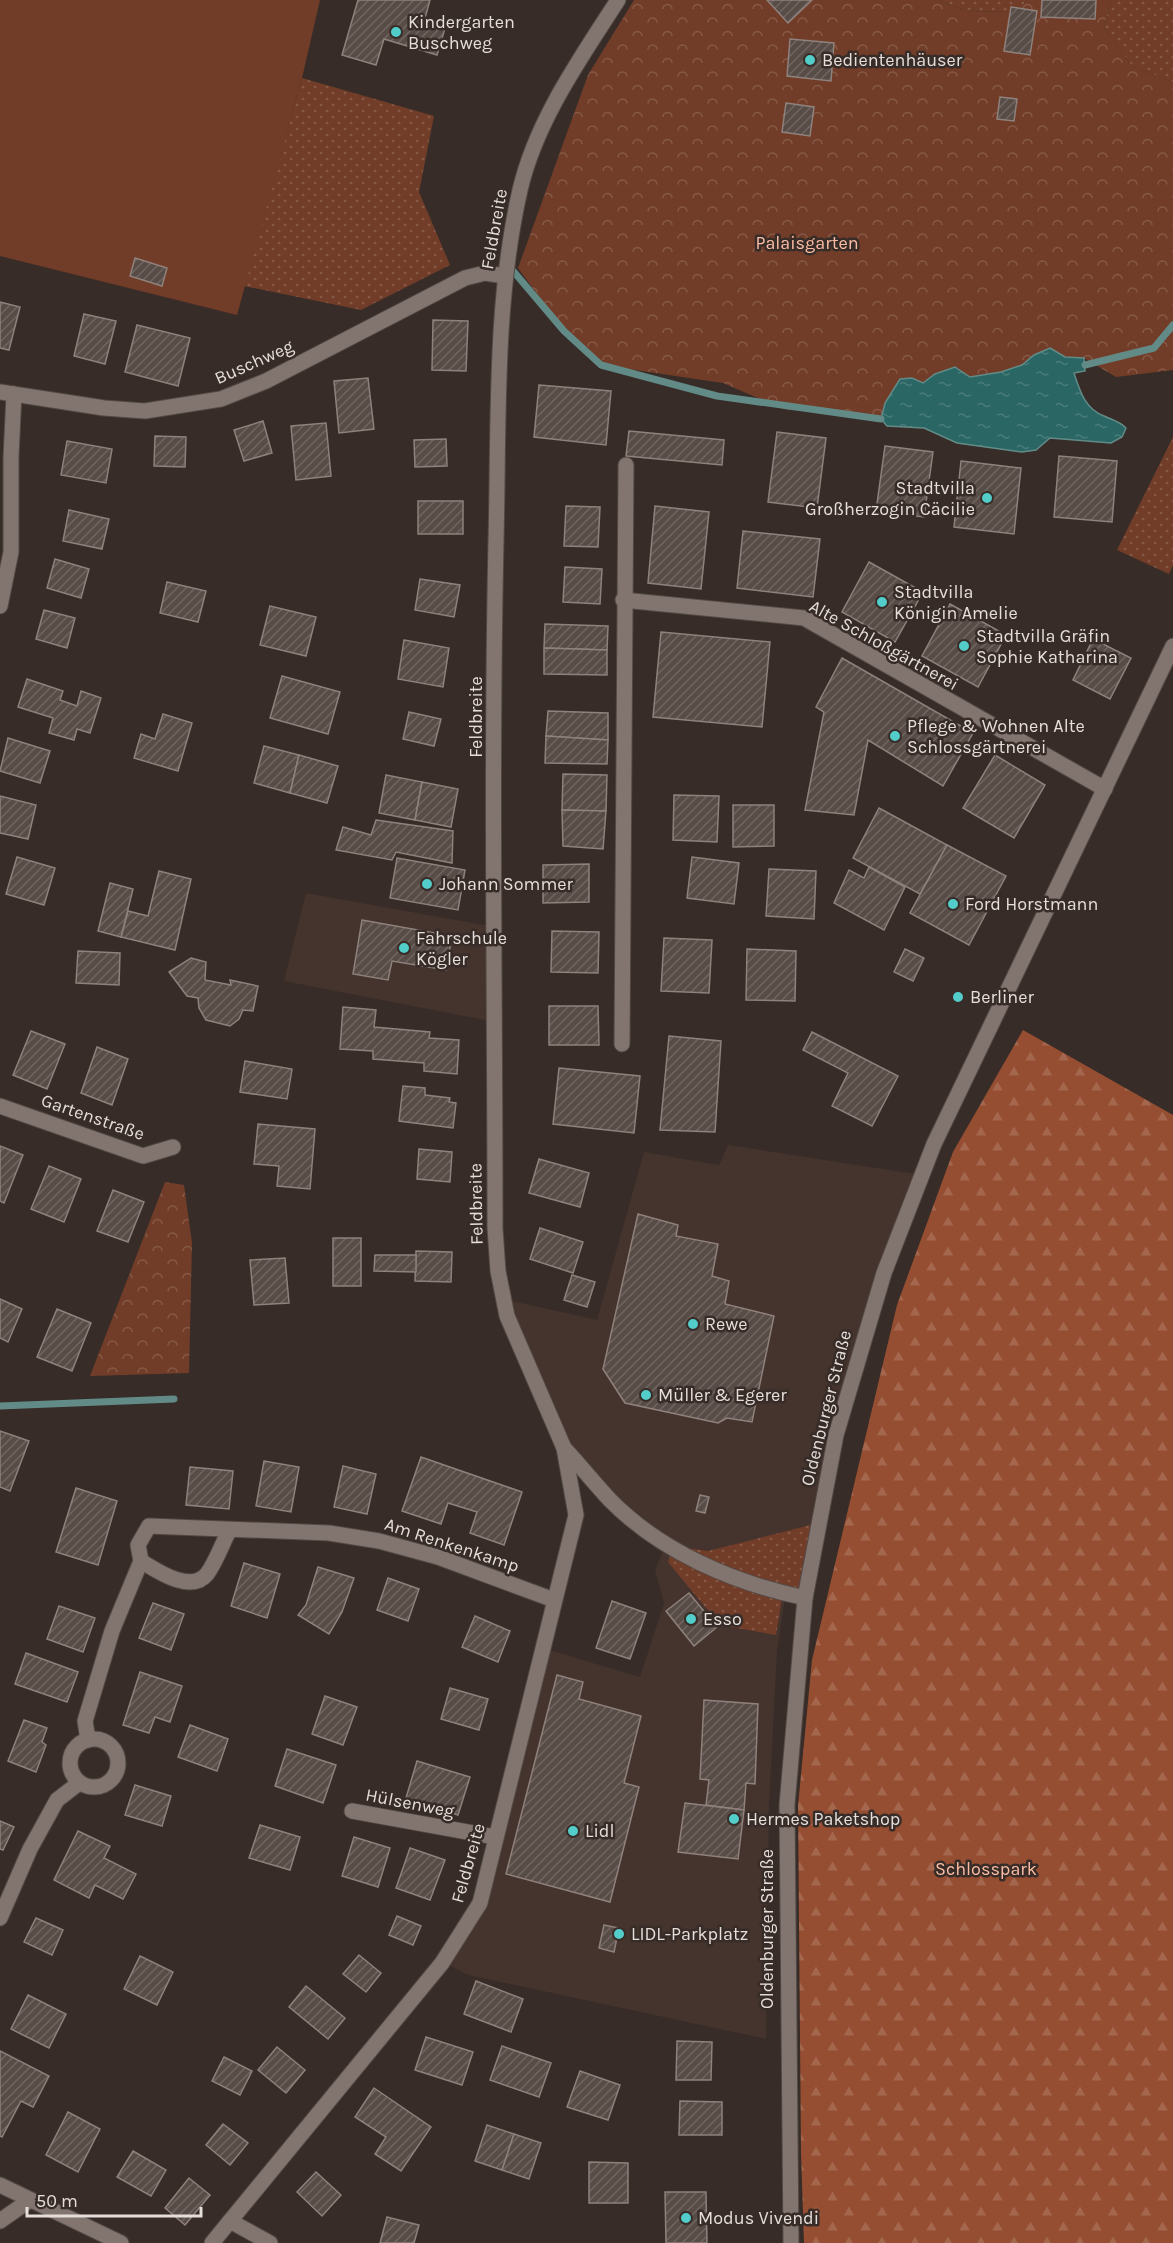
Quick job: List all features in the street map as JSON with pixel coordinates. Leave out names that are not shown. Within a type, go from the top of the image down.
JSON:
[{"type":"street","name":"Feldbreite","points":[[212,2243],[442,1963],[462,1936],[480,1903],[576,1515],[564,1448],[507,1316],[498,1271],[495,1228],[495,587],[506,276],[520,188],[535,144],[574,69],[618,0]]},
{"type":"street","name":"Buschweg","points":[[7,393],[104,408],[144,411],[221,399],[266,381],[465,278],[485,273],[506,276]]},
{"type":"street","points":[[0,606],[11,552],[7,393]]},
{"type":"street","points":[[622,1044],[623,600],[626,465]]},
{"type":"street","name":"Alte Schloßgärtnerei","points":[[623,600],[804,618],[976,719],[1105,789]]},
{"type":"street","name":"Oldenburger Straße","points":[[791,2243],[787,1805],[805,1598],[836,1435],[884,1273],[934,1144],[1173,646]]},
{"type":"street","name":"Gartenstraße","points":[[0,1106],[143,1156],[173,1148]]},
{"type":"street","name":"Feldbreite","points":[[564,1448],[611,1501],[667,1545],[717,1572],[805,1598]]},
{"type":"street","name":"Am Renkenkamp","points":[[88,1740],[85,1720],[88,1709],[112,1631],[141,1561],[138,1545],[149,1526],[229,1531],[329,1533],[379,1541],[438,1557],[554,1600]]},
{"type":"street","points":[[141,1561],[175,1579],[190,1582],[206,1575],[229,1531]]},
{"type":"street","points":[[88,1740],[104,1741],[111,1745],[116,1752],[119,1768],[116,1776],[103,1787],[95,1788],[79,1783],[71,1770],[71,1755],[75,1748],[88,1740]]},
{"type":"street","points":[[0,1918],[30,1849],[57,1800],[79,1783]]},
{"type":"street","name":"Hülsenweg","points":[[352,1811],[480,1837],[495,1837]]},
{"type":"street","points":[[0,2185],[121,2243]]},
{"type":"street","points":[[0,2221],[30,2200]]},
{"type":"street","points":[[230,2221],[270,2243]]},
{"type":"shaded area","points":[[306,893],[495,927],[495,1022],[284,981]]},
{"type":"shaded area","points":[[728,1145],[922,1175],[884,1273],[818,1523],[708,1551],[667,1545],[564,1448],[504,1299],[597,1320],[644,1152],[719,1165]]},
{"type":"shaded area","points":[[663,1551],[715,1576],[785,1597],[777,1652],[769,1806],[766,2039],[468,1975],[449,1965],[483,1904],[546,1649],[640,1677],[664,1603],[655,1570]]},
{"type":"green space","points":[[0,0],[320,0],[302,78],[237,315],[0,256]]},
{"type":"green space","name":"Palaisgarten","points":[[634,0],[767,0],[788,22],[812,0],[940,0],[959,8],[990,12],[1021,10],[1026,0],[1042,0],[1042,17],[1095,19],[1096,0],[1111,0],[1104,27],[1132,66],[1173,82],[1173,370],[1116,377],[1084,358],[1065,357],[1050,348],[1034,355],[1022,365],[1001,372],[970,377],[935,374],[923,383],[912,378],[885,403],[881,419],[783,409],[723,383],[601,365],[564,331],[518,268],[588,75]],"holes":[[[790,39],[834,43],[830,81],[787,76]],[[1001,97],[1017,99],[1014,121],[997,119]]]},
{"type":"green space","points":[[940,0],[1026,0],[1021,10],[990,12],[959,8]]},
{"type":"green space","points":[[1111,0],[1173,0],[1173,82],[1132,66],[1104,27]]},
{"type":"green space","points":[[302,78],[434,116],[419,192],[450,265],[361,310],[244,286]]},
{"type":"green space","points":[[1173,437],[1173,565],[1169,574],[1117,550]]},
{"type":"green space","name":"Schlosspark","points":[[1023,1030],[1173,1115],[1173,2243],[804,2243],[798,1806],[812,1660],[897,1305],[953,1152]]},
{"type":"green space","points":[[165,1182],[184,1185],[192,1243],[189,1373],[90,1376]]},
{"type":"green space","points":[[818,1523],[805,1598],[667,1545],[708,1551]]},
{"type":"green space","points":[[671,1553],[714,1577],[782,1598],[776,1635],[720,1625],[668,1562]]},
{"type":"water","points":[[1050,348],[1065,357],[1084,358],[1085,371],[1074,373],[1081,393],[1092,409],[1126,428],[1122,437],[1111,443],[1050,438],[1036,450],[1022,452],[957,443],[924,428],[887,426],[881,419],[885,403],[900,379],[912,378],[923,383],[935,374],[955,367],[970,377],[1001,372],[1022,365],[1034,355]]},
{"type":"building","name":"Kindergarten Buschweg","points":[[358,0],[430,0],[425,18],[446,25],[437,55],[384,39],[376,65],[342,55]]},
{"type":"building","name":"Bedientenhäuser","points":[[767,0],[812,0],[788,23]]},
{"type":"building","points":[[1042,0],[1096,0],[1095,19],[1041,17]]},
{"type":"building","points":[[1011,7],[1037,11],[1030,55],[1004,51]]},
{"type":"building","name":"Bedientenhäuser","points":[[790,39],[834,43],[831,81],[787,76]]},
{"type":"building","points":[[1000,97],[1017,99],[1014,121],[997,119]]},
{"type":"building","points":[[786,103],[814,107],[810,136],[782,132]]},
{"type":"building","points":[[135,258],[167,268],[162,286],[130,276]]},
{"type":"building","points":[[0,302],[20,307],[9,350],[0,348]]},
{"type":"building","points":[[84,314],[116,321],[105,364],[74,356]]},
{"type":"building","points":[[433,320],[468,321],[466,371],[432,370]]},
{"type":"building","points":[[137,325],[190,338],[178,386],[125,372]]},
{"type":"building","points":[[368,378],[374,429],[339,433],[334,381]]},
{"type":"building","points":[[539,385],[611,391],[606,445],[534,437]]},
{"type":"building","points":[[263,421],[272,453],[244,461],[234,430]]},
{"type":"building","points":[[326,423],[331,476],[296,480],[291,426]]},
{"type":"building","points":[[629,431],[724,440],[722,465],[626,456]]},
{"type":"building","points":[[777,432],[826,438],[817,508],[768,502]]},
{"type":"building","points":[[155,436],[186,437],[185,467],[154,466]]},
{"type":"building","points":[[446,439],[447,466],[415,467],[414,440]]},
{"type":"building","points":[[67,441],[112,449],[106,483],[61,475]]},
{"type":"building","points":[[885,446],[933,452],[924,517],[876,511]]},
{"type":"building","points":[[1059,456],[1117,461],[1112,522],[1054,517]]},
{"type":"building","name":"Stadtvilla Großherzogin Cäcilie","points":[[961,461],[1021,468],[1014,534],[954,527]]},
{"type":"building","points":[[418,501],[463,501],[463,534],[418,534]]},
{"type":"building","points":[[566,506],[600,507],[598,547],[564,546]]},
{"type":"building","points":[[655,506],[709,512],[701,589],[648,583]]},
{"type":"building","points":[[69,510],[109,519],[102,549],[63,541]]},
{"type":"building","points":[[743,531],[820,539],[813,597],[737,588]]},
{"type":"building","points":[[55,559],[89,569],[81,598],[47,588]]},
{"type":"building","name":"Stadtvilla Königin Amelie","points":[[869,562],[923,592],[895,642],[842,612]]},
{"type":"building","points":[[565,567],[602,569],[600,604],[563,602]]},
{"type":"building","points":[[420,579],[460,585],[454,617],[415,610]]},
{"type":"building","points":[[167,582],[206,591],[198,622],[160,613]]},
{"type":"building","name":"Stadtvilla Gräfin Sophie Katharina","points":[[950,604],[1006,635],[978,687],[922,656]]},
{"type":"building","points":[[270,606],[316,617],[306,656],[260,645]]},
{"type":"building","points":[[44,610],[75,618],[67,648],[36,639]]},
{"type":"building","points":[[545,624],[608,626],[607,650],[544,648]]},
{"type":"building","points":[[661,632],[770,642],[762,727],[653,717]]},
{"type":"building","points":[[1093,639],[1131,658],[1110,699],[1073,680]]},
{"type":"building","points":[[404,640],[449,648],[443,687],[398,679]]},
{"type":"building","points":[[544,648],[607,650],[607,675],[544,674]]},
{"type":"building","name":"Pflege & Wohnen Alte Schlossgärtnerei","points":[[842,658],[973,733],[943,786],[868,740],[854,815],[805,810],[824,712],[816,707]]},
{"type":"building","points":[[282,676],[340,692],[328,734],[270,718]]},
{"type":"building","points":[[27,679],[63,691],[60,700],[77,706],[81,691],[101,698],[90,733],[77,729],[74,740],[49,733],[53,718],[18,707]]},
{"type":"building","points":[[548,711],[608,713],[608,740],[546,736]]},
{"type":"building","points":[[409,712],[441,719],[434,746],[403,739]]},
{"type":"building","points":[[163,714],[192,723],[178,771],[134,758],[141,734],[155,739]]},
{"type":"building","points":[[546,736],[608,740],[607,764],[545,763]]},
{"type":"building","points":[[8,738],[50,751],[40,783],[0,771]]},
{"type":"building","points":[[264,746],[299,755],[290,793],[254,783]]},
{"type":"building","points":[[299,755],[338,766],[327,803],[290,793]]},
{"type":"building","points":[[995,755],[1045,785],[1014,838],[963,808]]},
{"type":"building","points":[[563,774],[607,775],[606,811],[562,810]]},
{"type":"building","points":[[386,775],[422,782],[415,820],[379,813]]},
{"type":"building","points":[[422,782],[458,789],[451,827],[415,820]]},
{"type":"building","points":[[674,795],[719,796],[717,842],[673,840]]},
{"type":"building","points":[[0,796],[36,805],[28,839],[0,833]]},
{"type":"building","points":[[733,805],[774,805],[774,846],[733,847]]},
{"type":"building","points":[[879,808],[947,845],[920,894],[853,858]]},
{"type":"building","points":[[562,810],[606,811],[603,849],[563,846]]},
{"type":"building","points":[[376,820],[453,831],[452,863],[396,852],[392,860],[336,850],[343,827],[371,835]]},
{"type":"building","name":"Ford Horstmann","points":[[947,845],[1006,876],[969,945],[910,913]]},
{"type":"building","points":[[17,857],[55,868],[44,905],[6,894]]},
{"type":"building","points":[[692,857],[739,863],[734,904],[687,898]]},
{"type":"building","name":"Johann Sommer","points":[[397,858],[465,870],[458,910],[390,898]]},
{"type":"building","points":[[589,864],[589,902],[543,903],[543,865]]},
{"type":"building","points":[[869,867],[905,887],[884,930],[834,903],[849,870],[864,878]]},
{"type":"building","points":[[769,869],[816,871],[814,919],[766,916]]},
{"type":"building","points":[[159,871],[191,879],[175,950],[121,937],[128,911],[148,916]]},
{"type":"building","points":[[110,883],[133,889],[121,937],[98,931]]},
{"type":"building","name":"Fahrschule Kögler","points":[[362,920],[452,936],[446,970],[392,961],[388,980],[353,974]]},
{"type":"building","points":[[552,931],[599,932],[598,973],[551,972]]},
{"type":"building","points":[[664,938],[712,940],[709,993],[661,991]]},
{"type":"building","points":[[747,949],[796,951],[795,1001],[746,1000]]},
{"type":"building","points":[[905,949],[924,958],[913,981],[894,972]]},
{"type":"building","points":[[78,951],[120,953],[119,985],[76,983]]},
{"type":"building","points":[[191,958],[206,962],[205,980],[231,985],[230,980],[258,986],[253,1011],[243,1010],[239,1019],[230,1026],[206,1020],[199,1008],[198,998],[187,996],[169,972]]},
{"type":"building","points":[[549,1006],[598,1006],[599,1045],[549,1045]]},
{"type":"building","points":[[343,1007],[376,1010],[374,1027],[430,1032],[429,1038],[459,1040],[457,1074],[424,1071],[424,1063],[373,1059],[373,1051],[340,1049]]},
{"type":"building","points":[[31,1031],[65,1044],[47,1089],[13,1075]]},
{"type":"building","points":[[812,1032],[898,1076],[872,1126],[832,1106],[848,1073],[803,1050]]},
{"type":"building","points":[[669,1036],[721,1041],[715,1132],[660,1130]]},
{"type":"building","points":[[97,1047],[128,1059],[112,1105],[81,1093]]},
{"type":"building","points":[[245,1061],[292,1069],[287,1099],[240,1092]]},
{"type":"building","points":[[559,1068],[640,1076],[634,1133],[553,1124]]},
{"type":"building","points":[[403,1086],[425,1088],[425,1095],[450,1098],[449,1102],[456,1103],[453,1128],[399,1121]]},
{"type":"building","points":[[258,1124],[315,1129],[310,1189],[277,1186],[279,1166],[254,1164]]},
{"type":"building","points":[[0,1146],[23,1155],[4,1203],[0,1201]]},
{"type":"building","points":[[419,1149],[452,1152],[450,1182],[417,1179]]},
{"type":"building","points":[[539,1159],[589,1173],[580,1207],[529,1193]]},
{"type":"building","points":[[49,1166],[81,1179],[64,1222],[31,1209]]},
{"type":"building","points":[[113,1190],[144,1202],[128,1242],[97,1231]]},
{"type":"building","name":"Rewe","points":[[638,1214],[678,1225],[676,1236],[718,1244],[712,1276],[729,1281],[725,1304],[774,1316],[752,1422],[727,1418],[718,1423],[625,1403],[603,1369]]},
{"type":"building","points":[[540,1228],[583,1242],[573,1273],[530,1259]]},
{"type":"building","points":[[333,1238],[361,1238],[361,1286],[333,1286]]},
{"type":"building","points":[[416,1251],[452,1252],[451,1282],[415,1281]]},
{"type":"building","points":[[375,1255],[416,1255],[416,1272],[374,1271]]},
{"type":"building","points":[[285,1258],[289,1303],[254,1305],[250,1260]]},
{"type":"building","points":[[572,1275],[595,1282],[587,1307],[564,1300]]},
{"type":"building","points":[[0,1299],[22,1309],[8,1342],[0,1338]]},
{"type":"building","points":[[57,1309],[91,1323],[72,1371],[37,1357]]},
{"type":"building","points":[[0,1431],[29,1441],[10,1491],[0,1487]]},
{"type":"building","points":[[421,1457],[522,1492],[504,1545],[470,1533],[477,1512],[448,1503],[441,1524],[402,1511]]},
{"type":"building","points":[[264,1461],[299,1467],[291,1512],[256,1506]]},
{"type":"building","points":[[343,1466],[376,1474],[367,1514],[334,1507]]},
{"type":"building","points":[[190,1467],[233,1471],[229,1509],[186,1505]]},
{"type":"building","points":[[76,1488],[117,1501],[98,1565],[56,1552]]},
{"type":"building","points":[[700,1495],[709,1497],[705,1513],[696,1511]]},
{"type":"building","points":[[244,1563],[280,1574],[267,1618],[231,1606]]},
{"type":"building","points":[[318,1567],[354,1578],[342,1612],[329,1634],[298,1615],[306,1605]]},
{"type":"building","points":[[388,1578],[419,1589],[408,1621],[377,1610]]},
{"type":"building","name":"Esso","points":[[689,1593],[717,1627],[694,1646],[666,1611]]},
{"type":"building","points":[[612,1601],[646,1613],[630,1659],[596,1648]]},
{"type":"building","points":[[153,1603],[184,1614],[171,1650],[139,1638]]},
{"type":"building","points":[[59,1606],[95,1618],[83,1652],[47,1639]]},
{"type":"building","points":[[475,1616],[510,1631],[498,1662],[462,1647]]},
{"type":"building","points":[[26,1653],[78,1672],[67,1702],[15,1684]]},
{"type":"building","points":[[140,1672],[182,1686],[170,1722],[155,1717],[149,1733],[123,1725]]},
{"type":"building","name":"Lidl","points":[[557,1675],[583,1682],[579,1699],[641,1716],[624,1783],[639,1787],[610,1902],[506,1874]]},
{"type":"building","points":[[450,1688],[488,1699],[479,1730],[441,1719]]},
{"type":"building","points":[[325,1696],[357,1707],[343,1745],[312,1734]]},
{"type":"building","points":[[704,1700],[758,1704],[755,1784],[746,1783],[744,1810],[706,1805],[709,1780],[700,1779]]},
{"type":"building","points":[[24,1720],[47,1728],[42,1742],[46,1745],[36,1772],[8,1761]]},
{"type":"building","points":[[190,1725],[228,1739],[217,1771],[178,1757]]},
{"type":"building","points":[[287,1749],[336,1765],[323,1803],[275,1786]]},
{"type":"building","points":[[417,1761],[470,1777],[458,1815],[406,1798]]},
{"type":"building","points":[[135,1785],[171,1796],[162,1826],[125,1815]]},
{"type":"building","points":[[685,1803],[744,1810],[738,1859],[678,1852]]},
{"type":"building","points":[[0,1821],[14,1827],[3,1850],[0,1849]]},
{"type":"building","points":[[260,1825],[300,1837],[290,1870],[249,1858]]},
{"type":"building","points":[[78,1831],[110,1846],[104,1858],[136,1874],[123,1899],[95,1885],[89,1898],[54,1880]]},
{"type":"building","points":[[354,1837],[390,1848],[378,1887],[342,1876]]},
{"type":"building","points":[[410,1848],[445,1860],[430,1900],[396,1888]]},
{"type":"building","points":[[397,1916],[421,1926],[413,1945],[389,1935]]},
{"type":"building","points":[[36,1918],[63,1930],[52,1955],[24,1942]]},
{"type":"building","points":[[604,1925],[619,1928],[614,1952],[599,1948]]},
{"type":"building","points":[[359,1955],[381,1973],[366,1992],[343,1974]]},
{"type":"building","points":[[140,1956],[173,1972],[157,2005],[124,1989]]},
{"type":"building","points":[[476,1981],[523,1999],[511,2032],[464,2014]]},
{"type":"building","points":[[306,1986],[345,2018],[328,2039],[289,2007]]},
{"type":"building","points":[[28,1995],[66,2014],[49,2048],[11,2029]]},
{"type":"building","points":[[426,2037],[473,2052],[462,2085],[415,2070]]},
{"type":"building","points":[[677,2041],[712,2042],[711,2080],[676,2080]]},
{"type":"building","points":[[502,2046],[551,2063],[539,2097],[490,2080]]},
{"type":"building","points":[[277,2047],[305,2070],[286,2093],[258,2070]]},
{"type":"building","points":[[0,2051],[49,2076],[33,2107],[21,2101],[2,2137],[0,2136]]},
{"type":"building","points":[[224,2057],[252,2071],[240,2095],[212,2081]]},
{"type":"building","points":[[580,2071],[620,2085],[608,2120],[567,2107]]},
{"type":"building","points":[[374,2088],[431,2127],[401,2171],[375,2154],[386,2137],[355,2117]]},
{"type":"building","points":[[680,2101],[722,2102],[722,2135],[679,2135]]},
{"type":"building","points":[[68,2112],[100,2129],[78,2172],[46,2155]]},
{"type":"building","points":[[223,2124],[248,2143],[230,2165],[206,2145]]},
{"type":"building","points":[[487,2125],[514,2134],[502,2170],[475,2161]]},
{"type":"building","points":[[514,2134],[541,2143],[529,2179],[502,2170]]},
{"type":"building","points":[[133,2151],[166,2170],[151,2196],[117,2177]]},
{"type":"building","points":[[589,2162],[628,2163],[628,2203],[589,2203]]},
{"type":"building","points":[[316,2172],[341,2195],[322,2216],[297,2192]]},
{"type":"building","points":[[189,2178],[210,2195],[185,2225],[165,2208]]},
{"type":"building","name":"Modus Vivendi","points":[[665,2192],[706,2192],[707,2243],[666,2243]]},
{"type":"building","points":[[387,2217],[419,2225],[414,2243],[380,2243]]},
{"type":"waterway","points":[[514,272],[564,331],[601,365],[717,396],[881,419]]},
{"type":"waterway","points":[[1085,365],[1154,348],[1173,325]]},
{"type":"waterway","points":[[0,1406],[174,1399]]},
{"type":"place","name":"Kindergarten Buschweg","points":[[396,32]]},
{"type":"place","name":"Bedientenhäuser","points":[[810,60]]},
{"type":"place","name":"Stadtvilla Großherzogin Cäcilie","points":[[987,498]]},
{"type":"place","name":"Stadtvilla Königin Amelie","points":[[882,602]]},
{"type":"place","name":"Stadtvilla Gräfin Sophie Katharina","points":[[964,646]]},
{"type":"place","name":"Pflege & Wohnen Alte Schlossgärtnerei","points":[[895,736]]},
{"type":"place","name":"Johann Sommer","points":[[427,884]]},
{"type":"place","name":"Ford Horstmann","points":[[953,904]]},
{"type":"place","name":"Fahrschule Kögler","points":[[404,948]]},
{"type":"place","name":"Berliner","points":[[958,997]]},
{"type":"place","name":"Rewe","points":[[693,1324]]},
{"type":"place","name":"Müller & Egerer","points":[[646,1395]]},
{"type":"place","name":"Esso","points":[[691,1619]]},
{"type":"place","name":"Hermes Paketshop","points":[[734,1819]]},
{"type":"place","name":"Lidl","points":[[573,1831]]},
{"type":"place","name":"LIDL-Parkplatz","points":[[619,1934]]},
{"type":"place","name":"Modus Vivendi","points":[[686,2218]]}]
